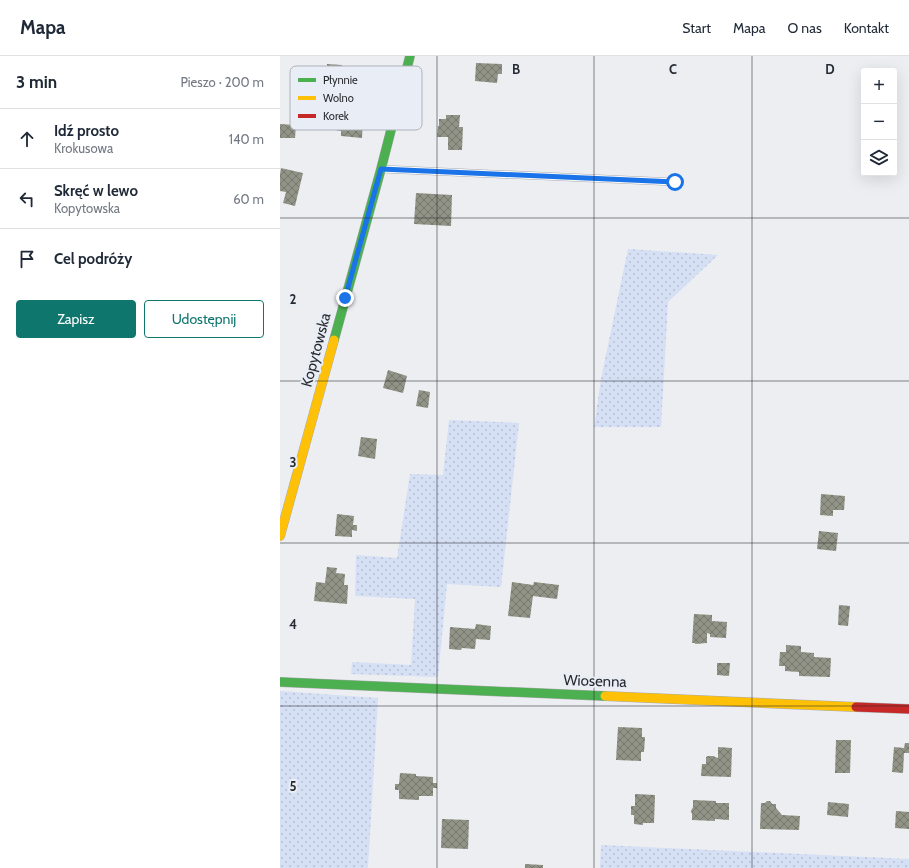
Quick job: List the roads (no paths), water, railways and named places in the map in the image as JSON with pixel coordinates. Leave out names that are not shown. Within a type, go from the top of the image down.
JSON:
[{"type":"street","name":"Kopytowska","points":[[407,66],[410,56]]},
{"type":"street","name":"Kopytowska","points":[[280,536],[391,130]]},
{"type":"street","name":"Wiosenna","points":[[280,682],[909,709]]},
{"type":"lane","points":[[381,169],[675,182]]}]
